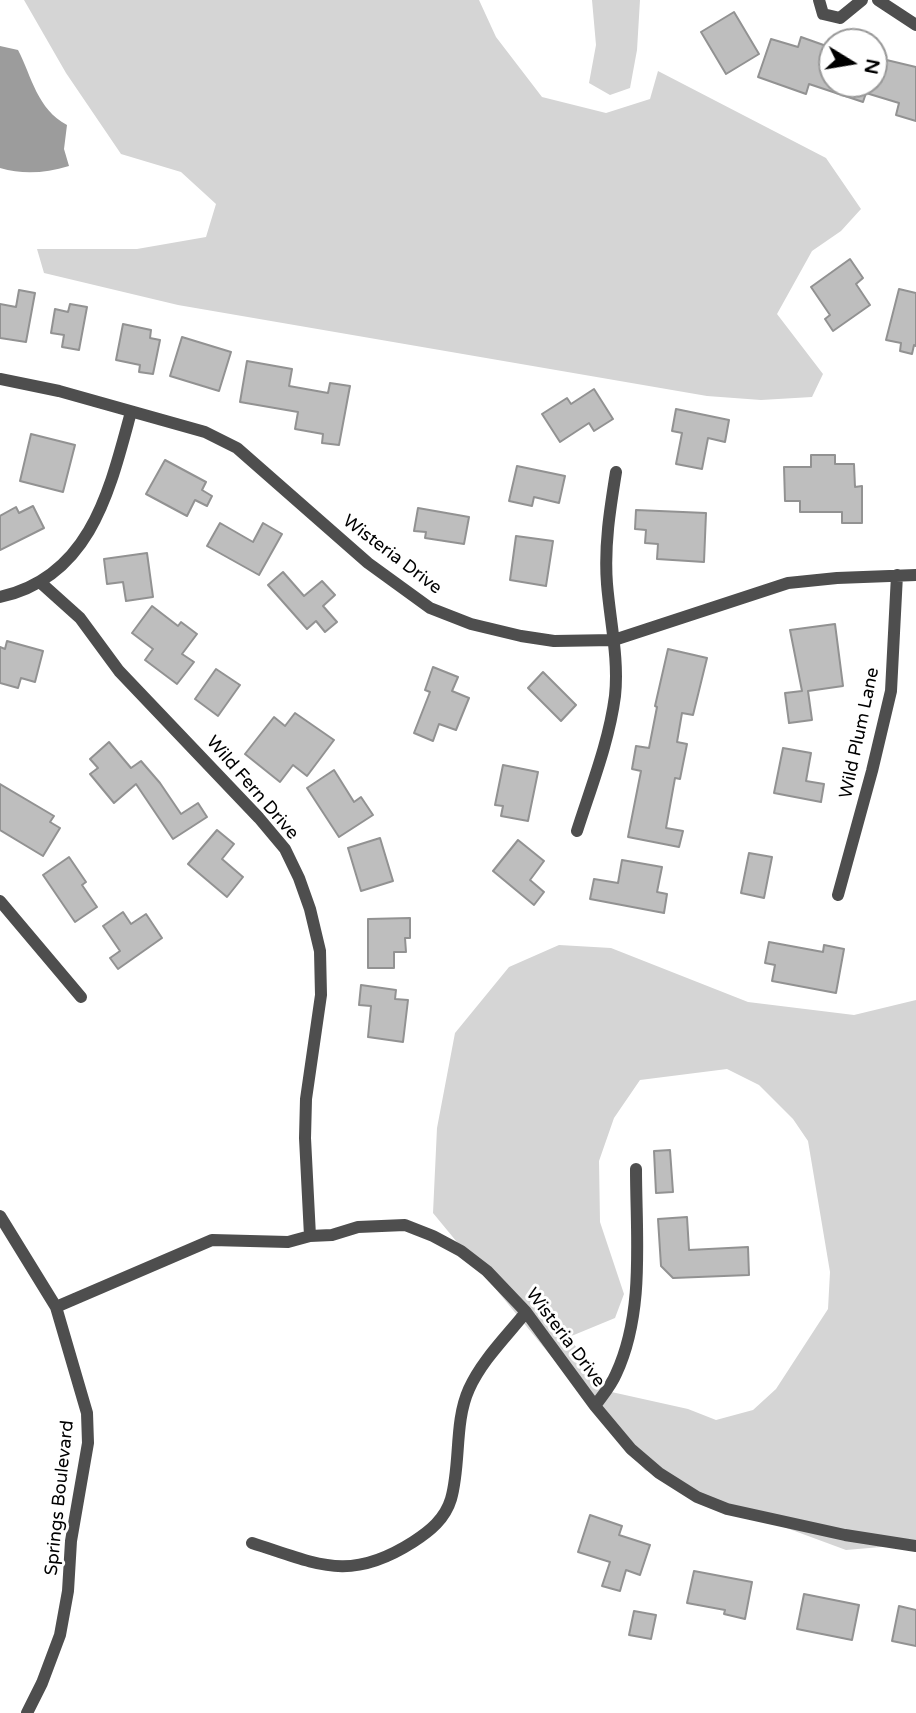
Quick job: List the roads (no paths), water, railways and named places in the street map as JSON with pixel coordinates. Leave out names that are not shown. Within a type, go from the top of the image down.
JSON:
[{"type":"street","points":[[820,0],[822,14],[840,18],[862,0]]},
{"type":"street","points":[[878,0],[916,25]]},
{"type":"street","name":"Wisteria Drive","points":[[0,379],[59,391],[205,432],[237,448],[368,563],[430,608],[471,624],[521,636],[554,641],[614,640],[789,583],[916,575]]},
{"type":"street","points":[[0,597],[41,583],[67,561],[89,530],[111,485],[131,412]]},
{"type":"street","points":[[577,831],[609,730],[615,695],[614,640],[607,582],[607,525],[616,472]]},
{"type":"street","name":"Wild Plum Lane","points":[[838,895],[873,771],[891,691],[897,575]]},
{"type":"street","name":"Wild Fern Drive","points":[[41,583],[80,618],[119,671],[259,818],[285,849],[299,878],[320,951],[321,984],[304,1138],[310,1236]]},
{"type":"street","points":[[0,901],[81,997]]},
{"type":"street","points":[[595,1406],[616,1376],[629,1338],[635,1294],[636,1169]]},
{"type":"street","name":"Springs Boulevard","points":[[0,1216],[56,1307],[87,1413],[88,1443],[71,1541],[68,1591],[60,1635],[42,1683],[27,1713]]},
{"type":"street","name":"Wisteria Drive","points":[[56,1307],[212,1240],[288,1242],[310,1236],[332,1235],[358,1227],[405,1225],[461,1251],[487,1271],[526,1312],[595,1406],[631,1449],[659,1473],[697,1497],[727,1509],[845,1535],[916,1546]]},
{"type":"street","points":[[252,1543],[323,1566],[359,1567],[404,1548],[435,1526],[451,1499],[468,1391],[478,1373],[526,1312]]}]
